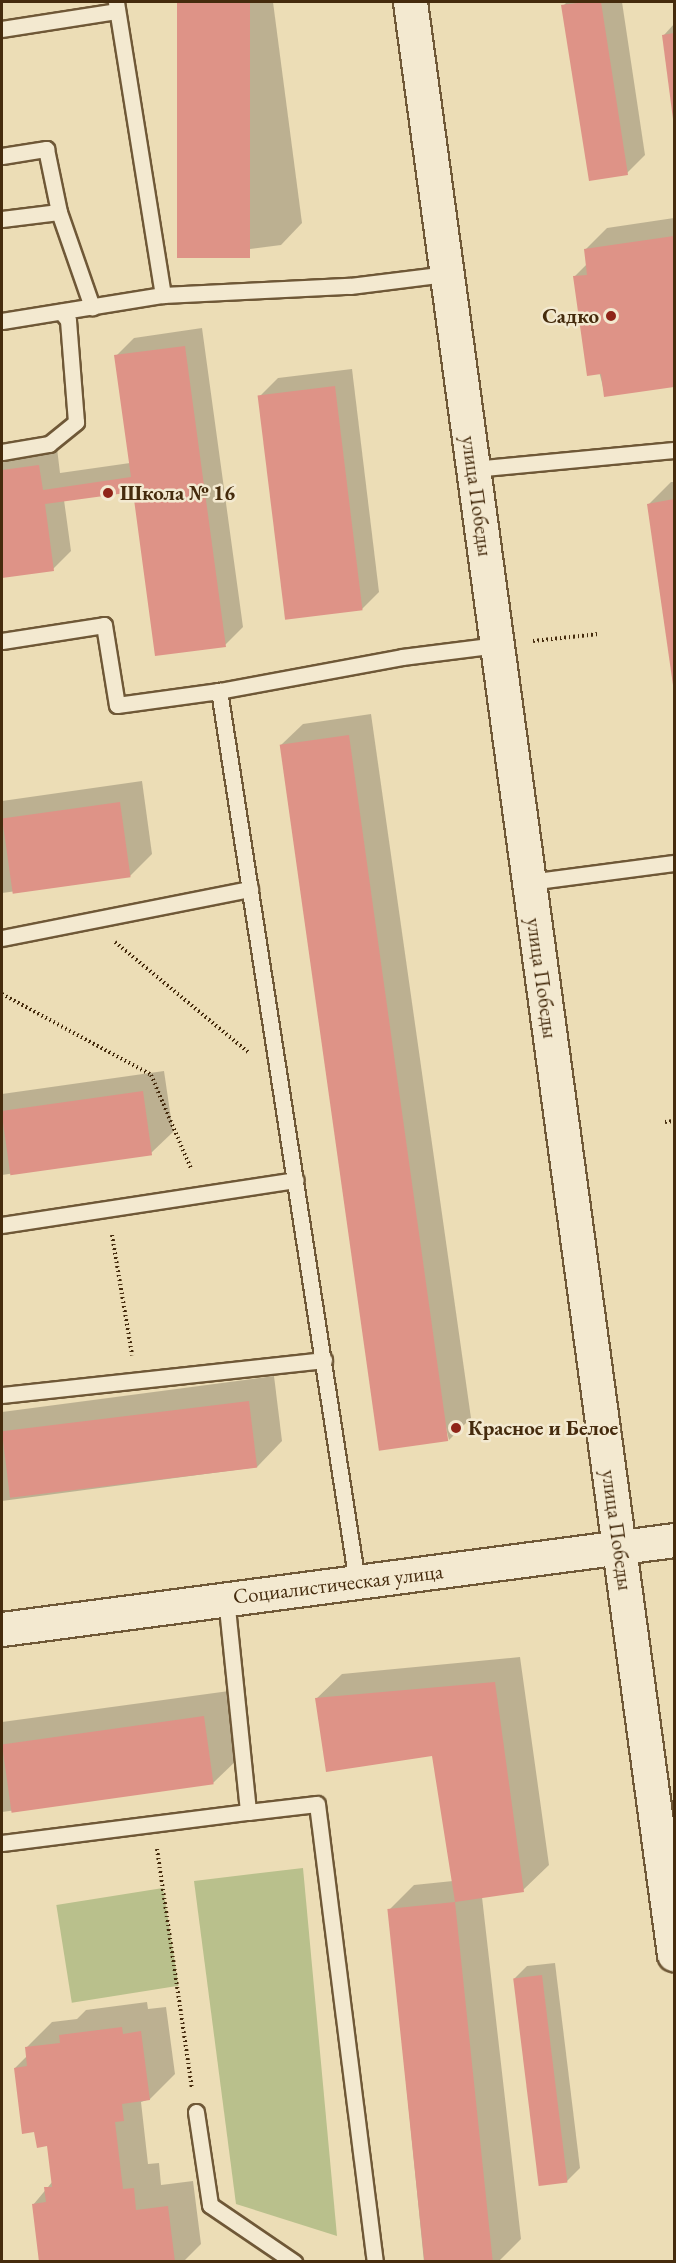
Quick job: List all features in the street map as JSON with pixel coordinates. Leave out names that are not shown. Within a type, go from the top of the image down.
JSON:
[{"type":"street","name":"улица Победы","points":[[410,2],[619,1547],[664,1804],[675,1954]]},
{"type":"street","name":"Социалистическая улица","points":[[2,1629],[675,1540]]},
{"type":"lane","points":[[2,29],[116,6],[163,295]]},
{"type":"lane","points":[[2,156],[46,149],[59,212],[92,307]]},
{"type":"lane","points":[[2,219],[59,212]]},
{"type":"lane","points":[[2,321],[163,295],[350,286],[447,274]]},
{"type":"lane","points":[[2,452],[49,444],[76,422],[68,320],[61,312]]},
{"type":"lane","points":[[473,469],[675,450]]},
{"type":"lane","points":[[2,641],[104,625],[117,705],[219,691],[402,657],[497,645]]},
{"type":"lane","points":[[219,691],[357,1582]]},
{"type":"lane","points":[[529,882],[675,863]]},
{"type":"lane","points":[[2,938],[250,889]]},
{"type":"lane","points":[[2,1225],[296,1180]]},
{"type":"lane","points":[[2,1395],[324,1360]]},
{"type":"lane","points":[[226,1598],[248,1812]]},
{"type":"lane","points":[[2,1843],[317,1804],[375,2262]]},
{"type":"lane","points":[[196,2112],[210,2205],[294,2262]]},
{"type":"path","points":[[497,645],[599,634]]},
{"type":"path","points":[[89,921],[280,1079]]},
{"type":"path","points":[[2,994],[151,1075],[202,1194]]},
{"type":"path","points":[[665,1122],[675,1120]]},
{"type":"path","points":[[108,1209],[136,1379]]},
{"type":"path","points":[[153,1823],[196,2112]]},
{"type":"green space","points":[[303,1868],[337,2236],[236,2204],[194,1881]]},
{"type":"green space","points":[[163,1888],[178,1986],[72,2003],[56,1905]]},
{"type":"building","points":[[177,2],[250,2],[250,258],[177,258]]},
{"type":"building","points":[[601,2],[628,175],[589,181],[561,5]]},
{"type":"building","points":[[674,33],[674,119],[673,119],[662,35]]},
{"type":"building","points":[[674,236],[674,387],[604,397],[601,374],[587,376],[573,276],[587,275],[584,249]]},
{"type":"building","points":[[185,346],[226,647],[155,656],[133,492],[45,504],[54,571],[2,578],[2,470],[39,465],[43,490],[131,477],[114,355]]},
{"type":"building","points":[[335,386],[363,610],[285,620],[258,396]]},
{"type":"building","points":[[674,499],[674,685],[673,685],[647,504]]},
{"type":"building","points":[[349,735],[448,1441],[379,1451],[280,745]]},
{"type":"building","points":[[120,802],[131,877],[13,894],[2,819]]},
{"type":"building","points":[[143,1091],[152,1155],[10,1175],[2,1111]]},
{"type":"building","points":[[249,1401],[257,1468],[10,1498],[2,1431]]},
{"type":"building","points":[[495,1682],[524,1892],[455,1902],[432,1756],[326,1772],[315,1698]]},
{"type":"building","points":[[204,1716],[214,1784],[12,1813],[2,1744]]},
{"type":"building","points":[[455,1902],[493,2262],[424,2262],[387,1909]]},
{"type":"building","points":[[542,1975],[567,2182],[539,2186],[513,1979]]},
{"type":"building","points":[[122,2027],[123,2034],[141,2031],[150,2100],[122,2104],[124,2121],[115,2122],[123,2189],[134,2188],[136,2210],[168,2206],[175,2262],[39,2262],[32,2204],[46,2202],[44,2187],[52,2187],[47,2146],[37,2148],[34,2132],[22,2134],[14,2068],[27,2066],[25,2047],[60,2043],[59,2035]]},
{"type":"place","name":"Садко","points":[[611,316]]},
{"type":"place","name":"Школа № 16","points":[[108,493]]},
{"type":"place","name":"Красное и Белое","points":[[456,1428]]}]
